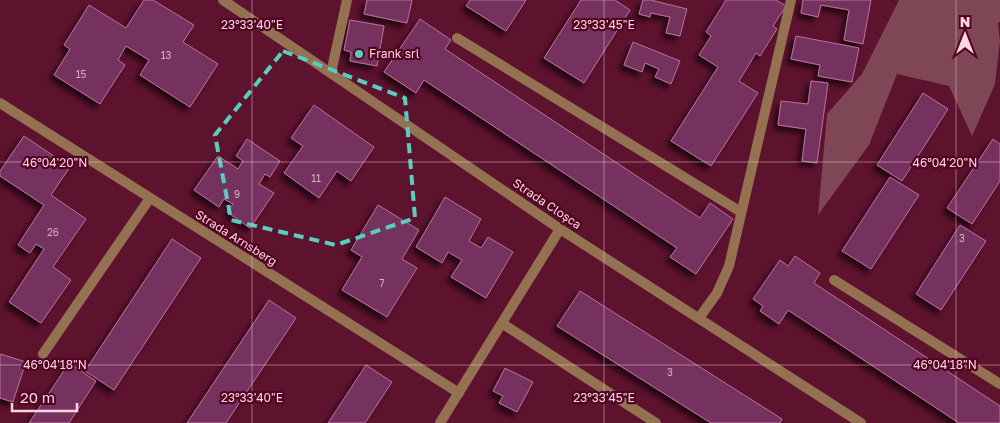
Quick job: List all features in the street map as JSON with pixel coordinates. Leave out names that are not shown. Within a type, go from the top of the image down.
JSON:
[{"type":"street","name":"Strada Cloșca","points":[[223,0],[560,229],[861,423]]},
{"type":"street","points":[[331,73],[348,0]]},
{"type":"street","points":[[699,318],[717,293],[729,266],[791,0]]},
{"type":"street","points":[[457,38],[741,212]]},
{"type":"street","name":"Strada Arnsberg","points":[[0,103],[459,393]]},
{"type":"street","points":[[43,354],[150,198]]},
{"type":"street","points":[[440,423],[560,229]]},
{"type":"street","points":[[834,280],[1000,384]]},
{"type":"street","points":[[503,324],[656,423]]},
{"type":"highlighted area","points":[[283,51],[405,98],[415,218],[336,245],[231,220],[215,135]]},
{"type":"shaded area","points":[[899,0],[1000,0],[1000,22],[998,23],[1000,41],[995,84],[972,136],[949,86],[897,74],[869,145],[818,215],[827,114],[862,74]]},
{"type":"building","points":[[144,0],[153,0],[194,25],[183,42],[218,64],[190,107],[140,75],[149,60],[126,46],[118,60],[125,65],[100,104],[54,75],[70,49],[64,45],[89,5],[126,28]]},
{"type":"building","points":[[367,0],[412,0],[407,23],[364,14]]},
{"type":"building","points":[[470,0],[526,0],[506,31],[466,6]]},
{"type":"building","points":[[581,0],[615,0],[630,10],[584,83],[544,58]]},
{"type":"building","points":[[643,0],[651,0],[687,9],[680,36],[666,33],[670,17],[651,13],[650,17],[639,14]]},
{"type":"building","points":[[726,0],[776,0],[786,6],[773,26],[777,29],[760,56],[756,53],[739,81],[758,93],[711,166],[671,141],[718,67],[699,55],[711,36],[706,32]]},
{"type":"building","points":[[803,0],[871,0],[863,44],[844,40],[849,10],[821,5],[818,17],[801,13]]},
{"type":"building","points":[[420,19],[451,40],[445,49],[700,218],[710,203],[733,219],[696,274],[670,257],[677,248],[424,80],[416,93],[384,72]]},
{"type":"building","points":[[350,20],[384,26],[377,66],[350,61],[351,52],[344,50]]},
{"type":"building","points":[[796,36],[859,48],[852,82],[818,76],[820,65],[791,59]]},
{"type":"building","points":[[633,42],[680,61],[671,84],[655,77],[659,69],[645,63],[642,72],[624,65]]},
{"type":"building","points":[[811,81],[828,83],[817,163],[802,161],[806,129],[778,125],[781,101],[808,104]]},
{"type":"building","points":[[923,93],[948,109],[902,181],[877,165]]},
{"type":"building","points":[[314,105],[374,147],[351,181],[337,171],[319,198],[284,173],[303,146],[291,138]]},
{"type":"building","points":[[24,136],[70,167],[51,195],[86,219],[53,267],[71,280],[41,323],[9,302],[44,249],[36,244],[30,253],[18,245],[44,205],[0,176],[0,171]]},
{"type":"building","points":[[247,139],[280,161],[270,177],[265,174],[259,184],[274,193],[250,228],[227,212],[233,204],[224,199],[219,207],[194,190],[218,156],[238,169],[243,161],[236,156]]},
{"type":"building","points":[[993,139],[1000,144],[1000,181],[972,224],[947,208]]},
{"type":"building","points":[[890,177],[919,195],[871,269],[842,251]]},
{"type":"building","points":[[445,197],[481,219],[469,241],[481,248],[488,237],[513,252],[486,298],[451,277],[462,260],[448,252],[442,263],[416,247]]},
{"type":"building","points":[[378,205],[419,230],[402,259],[417,268],[387,317],[342,290],[362,257],[351,250]]},
{"type":"building","points":[[960,225],[986,241],[941,310],[916,294]]},
{"type":"building","points":[[172,239],[201,258],[114,390],[85,371]]},
{"type":"building","points":[[795,256],[820,273],[814,283],[1000,406],[1000,423],[959,423],[788,310],[779,324],[760,311],[763,306],[753,299],[780,260],[788,266]]},
{"type":"building","points":[[580,291],[782,419],[780,423],[711,423],[557,326]]},
{"type":"building","points":[[269,300],[296,318],[226,423],[187,423]]},
{"type":"building","points":[[0,354],[26,362],[13,402],[0,398]]},
{"type":"building","points":[[69,363],[96,381],[69,423],[29,423]]},
{"type":"building","points":[[366,365],[392,382],[365,423],[328,423]]},
{"type":"building","points":[[505,368],[533,382],[517,412],[499,403],[503,396],[493,391]]},
{"type":"place","name":"Frank srl","points":[[359,54]]}]
